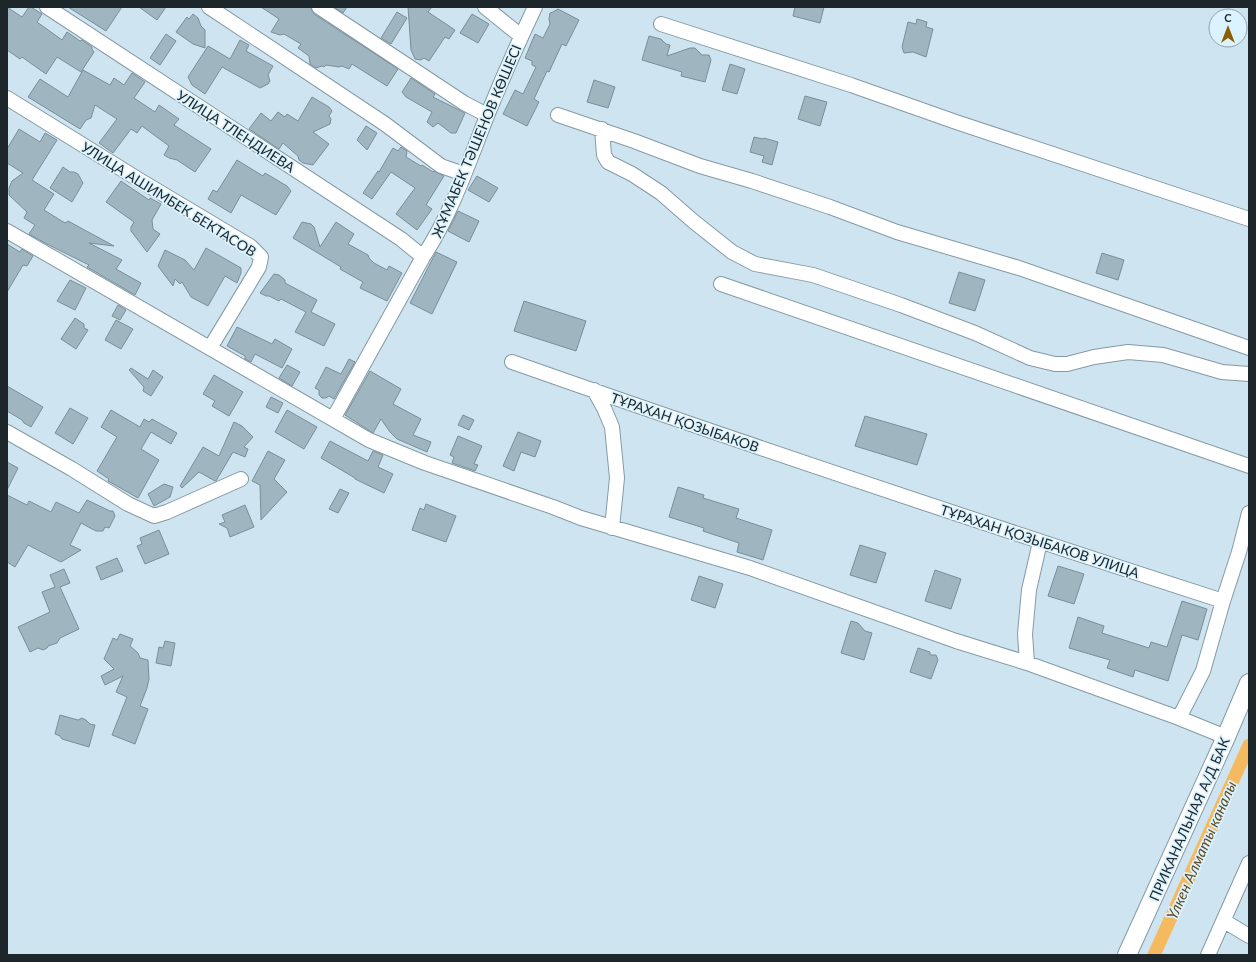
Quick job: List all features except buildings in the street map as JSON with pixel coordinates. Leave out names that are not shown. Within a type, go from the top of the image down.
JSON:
[{"type":"main road","name":"ПРИКАНАЛЬНАЯ А/Д БАК","points":[[1127,955],[1249,683]]},
{"type":"street","name":"УЛИЦА ТЛЕНДИЕВА","points":[[47,7],[401,239],[423,257]]},
{"type":"street","points":[[209,7],[384,124],[441,166],[464,174]]},
{"type":"street","points":[[320,7],[464,103],[487,116]]},
{"type":"street","points":[[485,7],[521,36]]},
{"type":"street","name":"ЖҰМАБЕК ТӘШЕНОВ КӨШЕСІ","points":[[333,419],[423,257],[438,235],[521,36],[535,7]]},
{"type":"street","points":[[661,24],[851,85],[956,122],[1249,220]]},
{"type":"street","name":"УЛИЦА АШИМБЕК БЕКТАСОВ","points":[[7,98],[141,182],[250,246],[261,256],[259,267],[210,348]]},
{"type":"street","points":[[558,115],[700,166],[752,181],[830,207],[897,232],[1019,268],[1249,348]]},
{"type":"street","points":[[602,130],[604,154],[608,162],[632,174],[661,193],[732,252],[755,264],[814,275],[968,330],[1030,358],[1055,364],[1067,364],[1128,352],[1163,354],[1222,372],[1249,374]]},
{"type":"street","points":[[7,231],[369,440],[425,463],[612,528],[750,568],[956,641],[1027,663],[1179,718],[1226,737]]},
{"type":"street","points":[[721,284],[1249,466]]},
{"type":"street","name":"ТҰРАХАН ҚОЗЫБАКОВ","points":[[512,362],[858,481]]},
{"type":"street","points":[[594,390],[612,427],[617,478],[612,528]]},
{"type":"street","points":[[7,432],[72,469],[128,504],[154,516],[167,512],[241,479]]},
{"type":"street","name":"ТҰРАХАН ҚОЗЫБАКОВ УЛИЦА","points":[[858,481],[1223,601]]},
{"type":"street","points":[[1179,718],[1203,671],[1239,552],[1249,513]]},
{"type":"street","points":[[1027,663],[1025,634],[1029,590],[1040,542]]},
{"type":"street","points":[[1208,955],[1249,864]]},
{"type":"street","points":[[1224,921],[1249,936]]},
{"type":"waterway","name":"Үлкен Алматы каналы","points":[[1154,955],[1249,745]]}]
